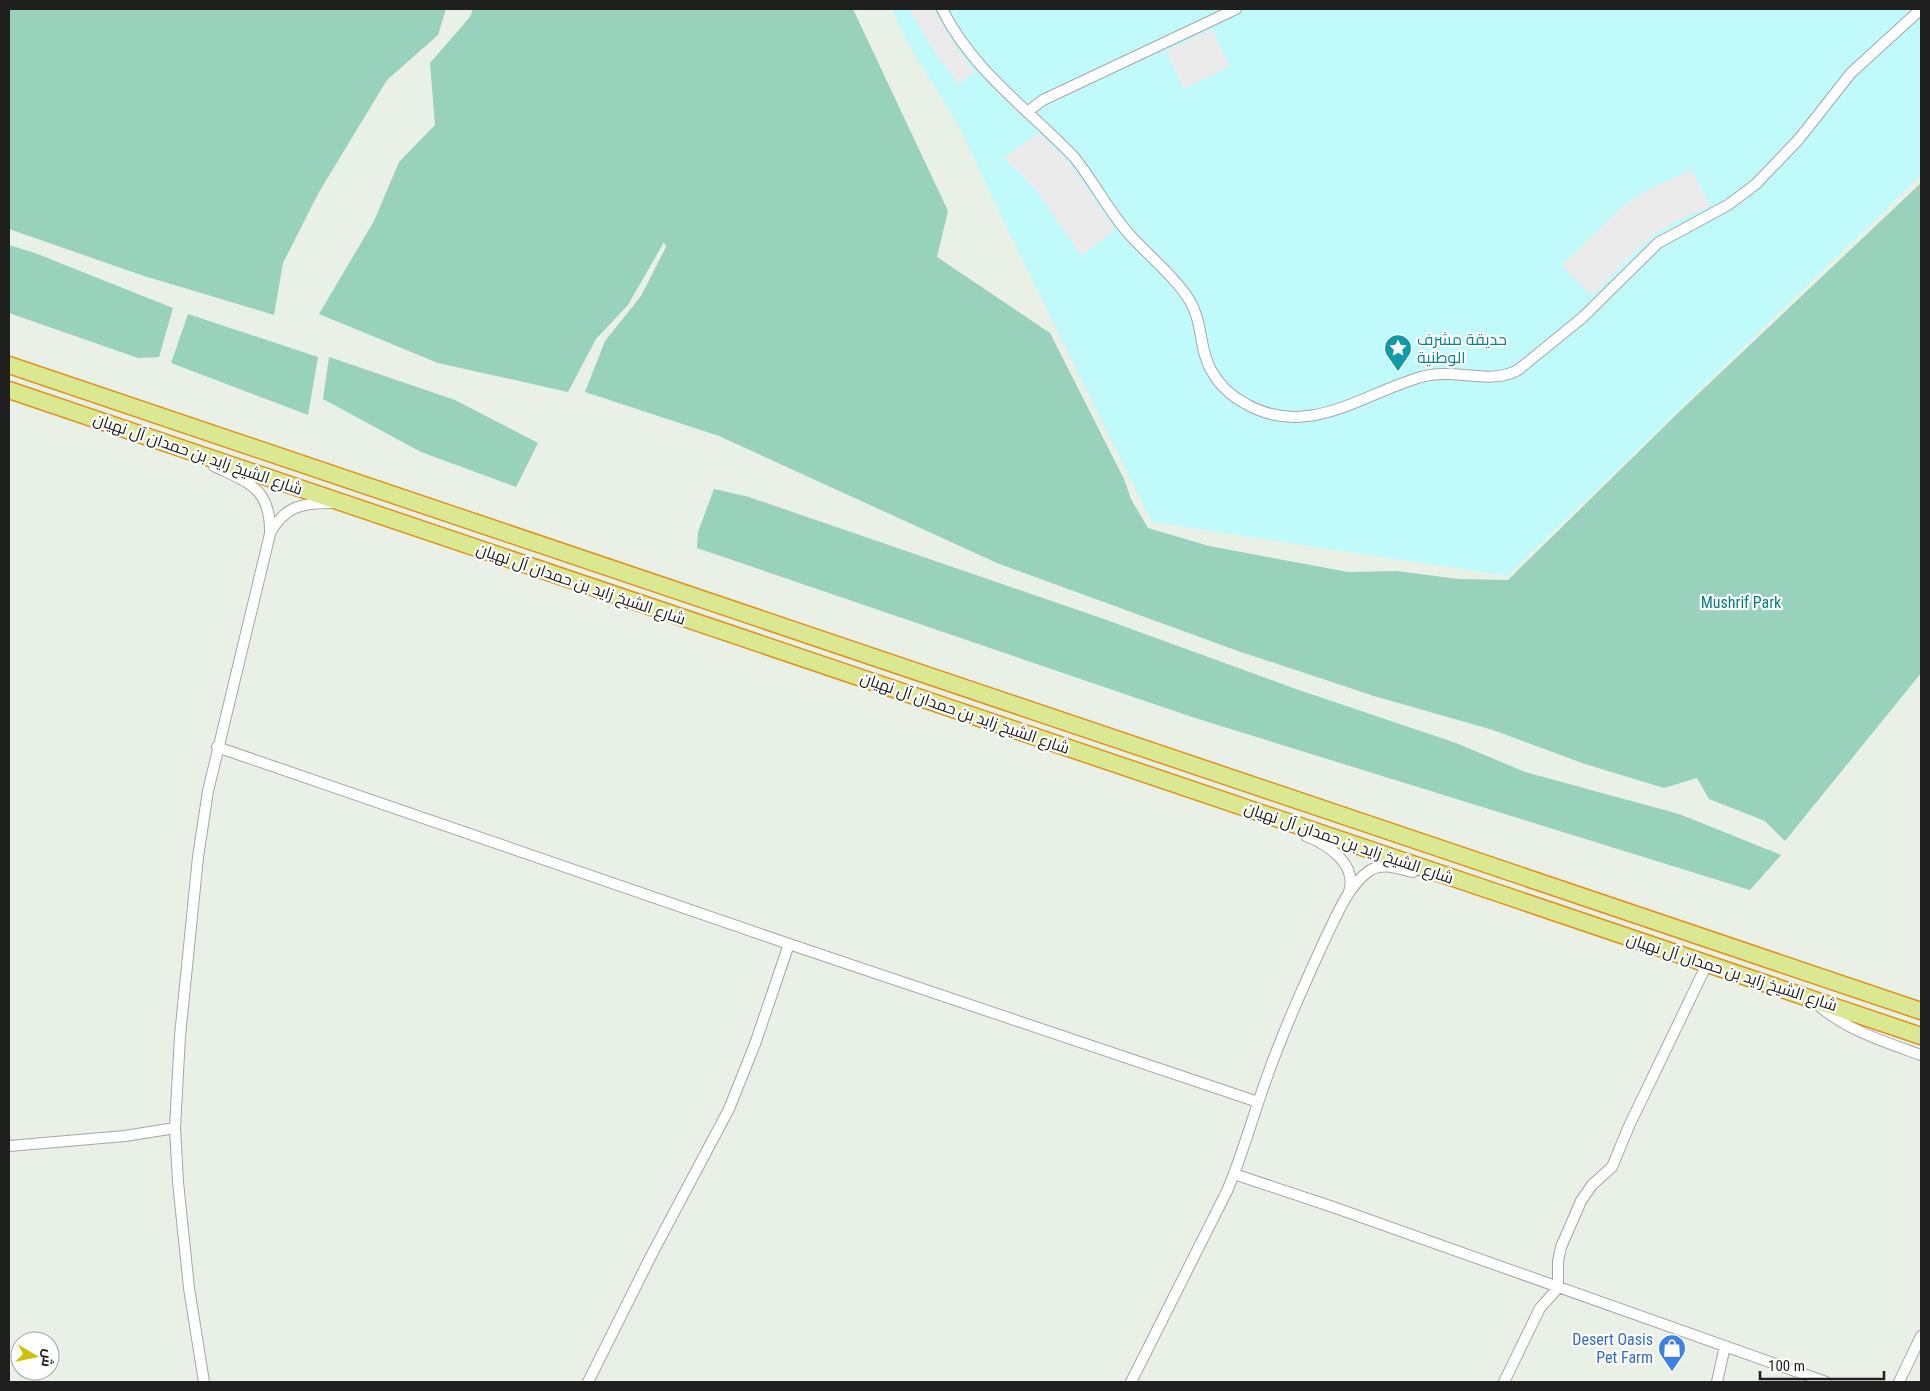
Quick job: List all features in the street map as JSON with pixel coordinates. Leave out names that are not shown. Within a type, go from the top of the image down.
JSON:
[{"type":"highway","name":"شارع الشيخ زايد بن حمدان آل نهيان","points":[[9,365],[1921,1011]]},
{"type":"highway","name":"شارع الشيخ زايد بن حمدان آل نهيان","points":[[9,390],[1921,1036]]},
{"type":"street","points":[[942,9],[956,34],[980,66],[1074,157],[1128,233],[1186,296],[1198,318],[1206,361],[1214,376],[1225,390],[1239,400],[1266,414],[1283,418],[1310,417],[1327,413],[1422,376],[1448,373],[1494,377],[1507,375],[1518,370],[1582,318],[1658,243],[1728,206],[1756,184],[1799,139],[1851,72],[1921,9]]},
{"type":"street","points":[[1027,112],[1039,102],[1236,9]]},
{"type":"street","points":[[176,447],[195,458],[249,482],[264,500],[268,511],[270,534]]},
{"type":"street","points":[[204,1382],[184,1251],[175,1128],[180,1036],[198,857],[207,798],[217,747],[270,534],[276,522],[285,513],[296,507],[309,503],[343,503]]},
{"type":"street","points":[[217,747],[789,944],[1258,1102]]},
{"type":"street","points":[[1131,1382],[1220,1207],[1234,1174],[1275,1053],[1320,950],[1350,888],[1350,878],[1347,869],[1336,853],[1321,842],[1292,830],[1262,814]]},
{"type":"street","points":[[1347,897],[1370,870],[1382,867],[1442,875]]},
{"type":"street","points":[[588,1382],[729,1109],[755,1044],[789,944]]},
{"type":"street","points":[[1504,1382],[1540,1308],[1558,1288],[1558,1260],[1565,1234],[1586,1192],[1612,1167],[1629,1126],[1707,964]]},
{"type":"street","points":[[1812,1000],[1849,1027],[1921,1056]]},
{"type":"street","points":[[9,1146],[137,1134],[175,1128]]},
{"type":"street","points":[[1234,1174],[1341,1210],[1826,1382]]},
{"type":"street","points":[[1899,1382],[1921,1336]]},
{"type":"street","points":[[1717,1382],[1725,1346]]},
{"type":"green space","points":[[9,9],[446,9],[438,35],[387,80],[319,192],[283,263],[274,315],[144,276],[9,229]]},
{"type":"green space","name":"Mushrif Park","points":[[473,9],[853,9],[948,211],[937,257],[1050,333],[1124,479],[1131,499],[1148,528],[1209,546],[1348,572],[1397,571],[1458,579],[1508,580],[1680,411],[1921,183],[1921,673],[1785,841],[1765,821],[1709,799],[1697,778],[1664,788],[1585,764],[1493,730],[1374,696],[1238,651],[997,563],[719,436],[585,392],[605,341],[641,296],[666,247],[664,242],[628,305],[596,339],[568,392],[438,363],[319,314],[374,221],[399,162],[435,125],[430,63],[470,17]]},
{"type":"green space","points":[[9,245],[35,253],[173,308],[159,357],[138,358],[9,313]]},
{"type":"green space","points":[[188,314],[318,357],[308,415],[171,363]]},
{"type":"green space","points":[[329,357],[455,400],[538,443],[516,487],[421,452],[323,399]]},
{"type":"green space","points":[[714,489],[749,497],[1101,618],[1293,688],[1456,743],[1525,772],[1679,814],[1781,855],[1750,890],[1195,718],[697,548],[698,532]]},
{"type":"shaded area","name":"حديقة مشرف الوطنية","points":[[891,9],[1921,9],[1921,175],[1507,576],[1152,522],[1004,222],[959,126],[909,45]]},
{"type":"shaded area","points":[[909,9],[933,9],[952,41],[974,72],[959,85],[935,53]]},
{"type":"shaded area","points":[[1212,29],[1230,67],[1184,89],[1166,51]]},
{"type":"shaded area","points":[[1038,133],[1068,162],[1115,230],[1081,256],[1036,190],[1004,158]]},
{"type":"shaded area","points":[[1691,169],[1711,206],[1682,218],[1655,234],[1634,252],[1592,296],[1562,265],[1626,203]]},
{"type":"place","name":"حديقة مشرف الوطنية","points":[[1398,372]]},
{"type":"place","name":"Desert Oasis Pet Farm","points":[[1672,1372]]}]
